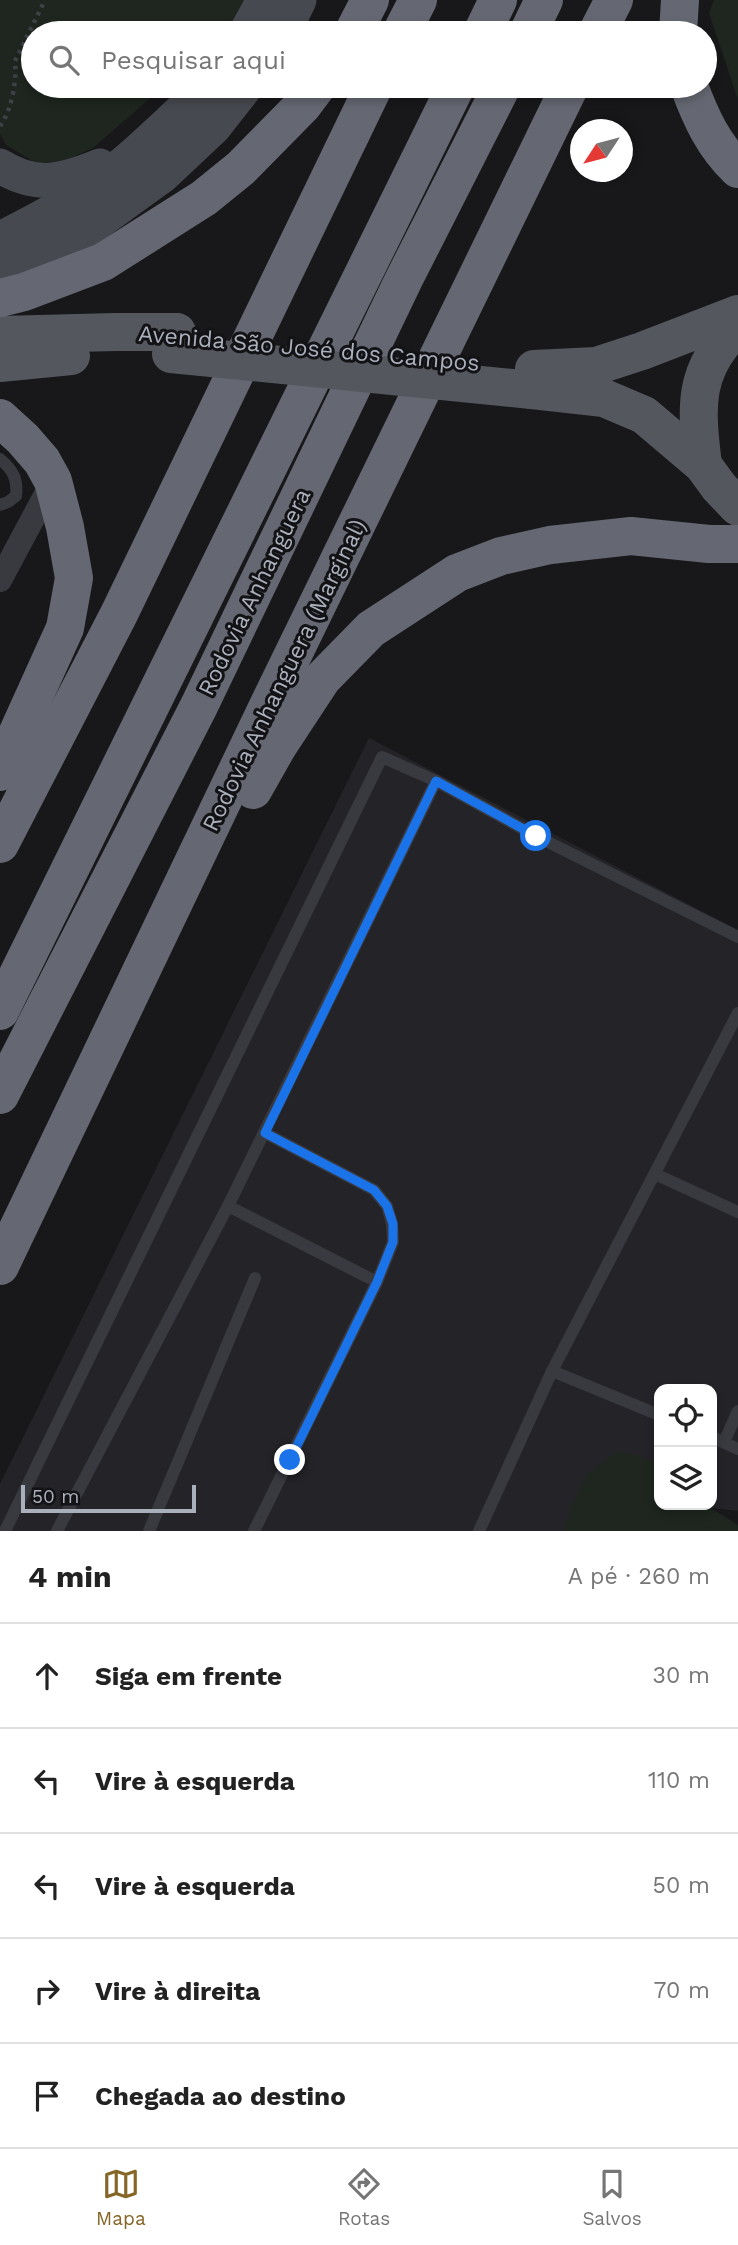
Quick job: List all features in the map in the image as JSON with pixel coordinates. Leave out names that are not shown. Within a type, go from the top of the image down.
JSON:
[{"type":"highway","points":[[359,21],[370,0]]},
{"type":"highway","points":[[407,21],[418,0]]},
{"type":"highway","points":[[487,21],[498,0]]},
{"type":"highway","points":[[534,21],[544,0]]},
{"type":"highway","points":[[603,21],[614,0]]},
{"type":"highway","points":[[679,21],[680,0]]},
{"type":"highway","points":[[0,298],[24,292],[103,262],[204,198],[241,168],[308,98]]},
{"type":"highway","points":[[0,844],[119,614],[368,98]]},
{"type":"highway","name":"Rodovia Anhanguera","points":[[0,1011],[450,98]]},
{"type":"highway","name":"Rodovia Anhanguera","points":[[0,1095],[199,706],[404,279],[496,98]]},
{"type":"highway","name":"Rodovia Anhanguera (Marginal)","points":[[0,1266],[268,706],[564,98]]},
{"type":"highway","points":[[694,98],[701,118],[723,154],[738,169]]},
{"type":"highway","points":[[0,418],[42,461],[53,481],[74,578],[65,628],[0,772]]},
{"type":"highway","points":[[104,1050],[278,747],[322,679],[371,629],[457,573],[501,556],[550,545],[631,536],[709,544],[738,544]]},
{"type":"main road","points":[[533,380],[596,366],[738,314]]},
{"type":"main road","points":[[703,465],[697,412],[702,383],[712,358],[738,326]]},
{"type":"main road","name":"Avenida São José dos Campos","points":[[0,335],[115,332],[174,343],[533,380]]},
{"type":"main road","name":"Avenida São José dos Campos","points":[[0,363],[123,353],[174,343]]},
{"type":"main road","points":[[533,380],[604,398],[645,415],[703,465],[719,487],[738,506]]},
{"type":"street","points":[[253,21],[264,0]]},
{"type":"street","points":[[289,21],[299,0]]},
{"type":"street","points":[[0,239],[54,212],[100,182],[196,98]]},
{"type":"street","points":[[0,266],[39,255],[83,233],[163,175],[214,127],[237,98]]},
{"type":"street","points":[[0,166],[19,176],[41,181],[58,181],[139,150]]},
{"type":"street","points":[[0,580],[53,481]]},
{"type":"lane","points":[[0,459],[12,469],[17,483],[16,496],[0,505]]},
{"type":"lane","points":[[5,1531],[382,757],[436,781],[536,836],[738,937]]},
{"type":"lane","points":[[57,1531],[265,1133],[436,781]]},
{"type":"lane","points":[[479,1531],[552,1371],[738,1013]]},
{"type":"lane","points":[[254,1531],[377,1282],[393,1242],[393,1224],[387,1206],[374,1190],[265,1133]]},
{"type":"lane","points":[[654,1174],[738,1212]]},
{"type":"lane","points":[[228,1206],[377,1282]]},
{"type":"lane","points":[[149,1531],[255,1278]]},
{"type":"lane","points":[[552,1371],[654,1413]]},
{"type":"lane","points":[[738,1411],[718,1439],[738,1449]]},
{"type":"path","points":[[35,21],[46,0]]},
{"type":"path","points":[[0,125],[9,109],[15,61],[21,49]]},
{"type":"shaded area","points":[[0,0],[246,0],[234,21],[21,21],[21,98],[150,98],[93,148],[60,163],[34,162],[6,145],[0,134]]},
{"type":"shaded area","points":[[714,0],[738,0],[738,100],[717,37],[717,21],[712,21],[709,13]]},
{"type":"shaded area","points":[[369,738],[738,930],[738,1511],[717,1508],[717,1384],[654,1384],[654,1510],[661,1510],[670,1531],[0,1531],[0,1484]]},
{"type":"shaded area","points":[[618,1451],[653,1461],[654,1510],[714,1510],[738,1525],[738,1531],[564,1531],[572,1506],[588,1473]]},
{"type":"route","points":[[290,1460],[377,1282],[393,1242],[393,1224],[387,1206],[374,1190],[265,1133],[436,781],[536,836]]}]
